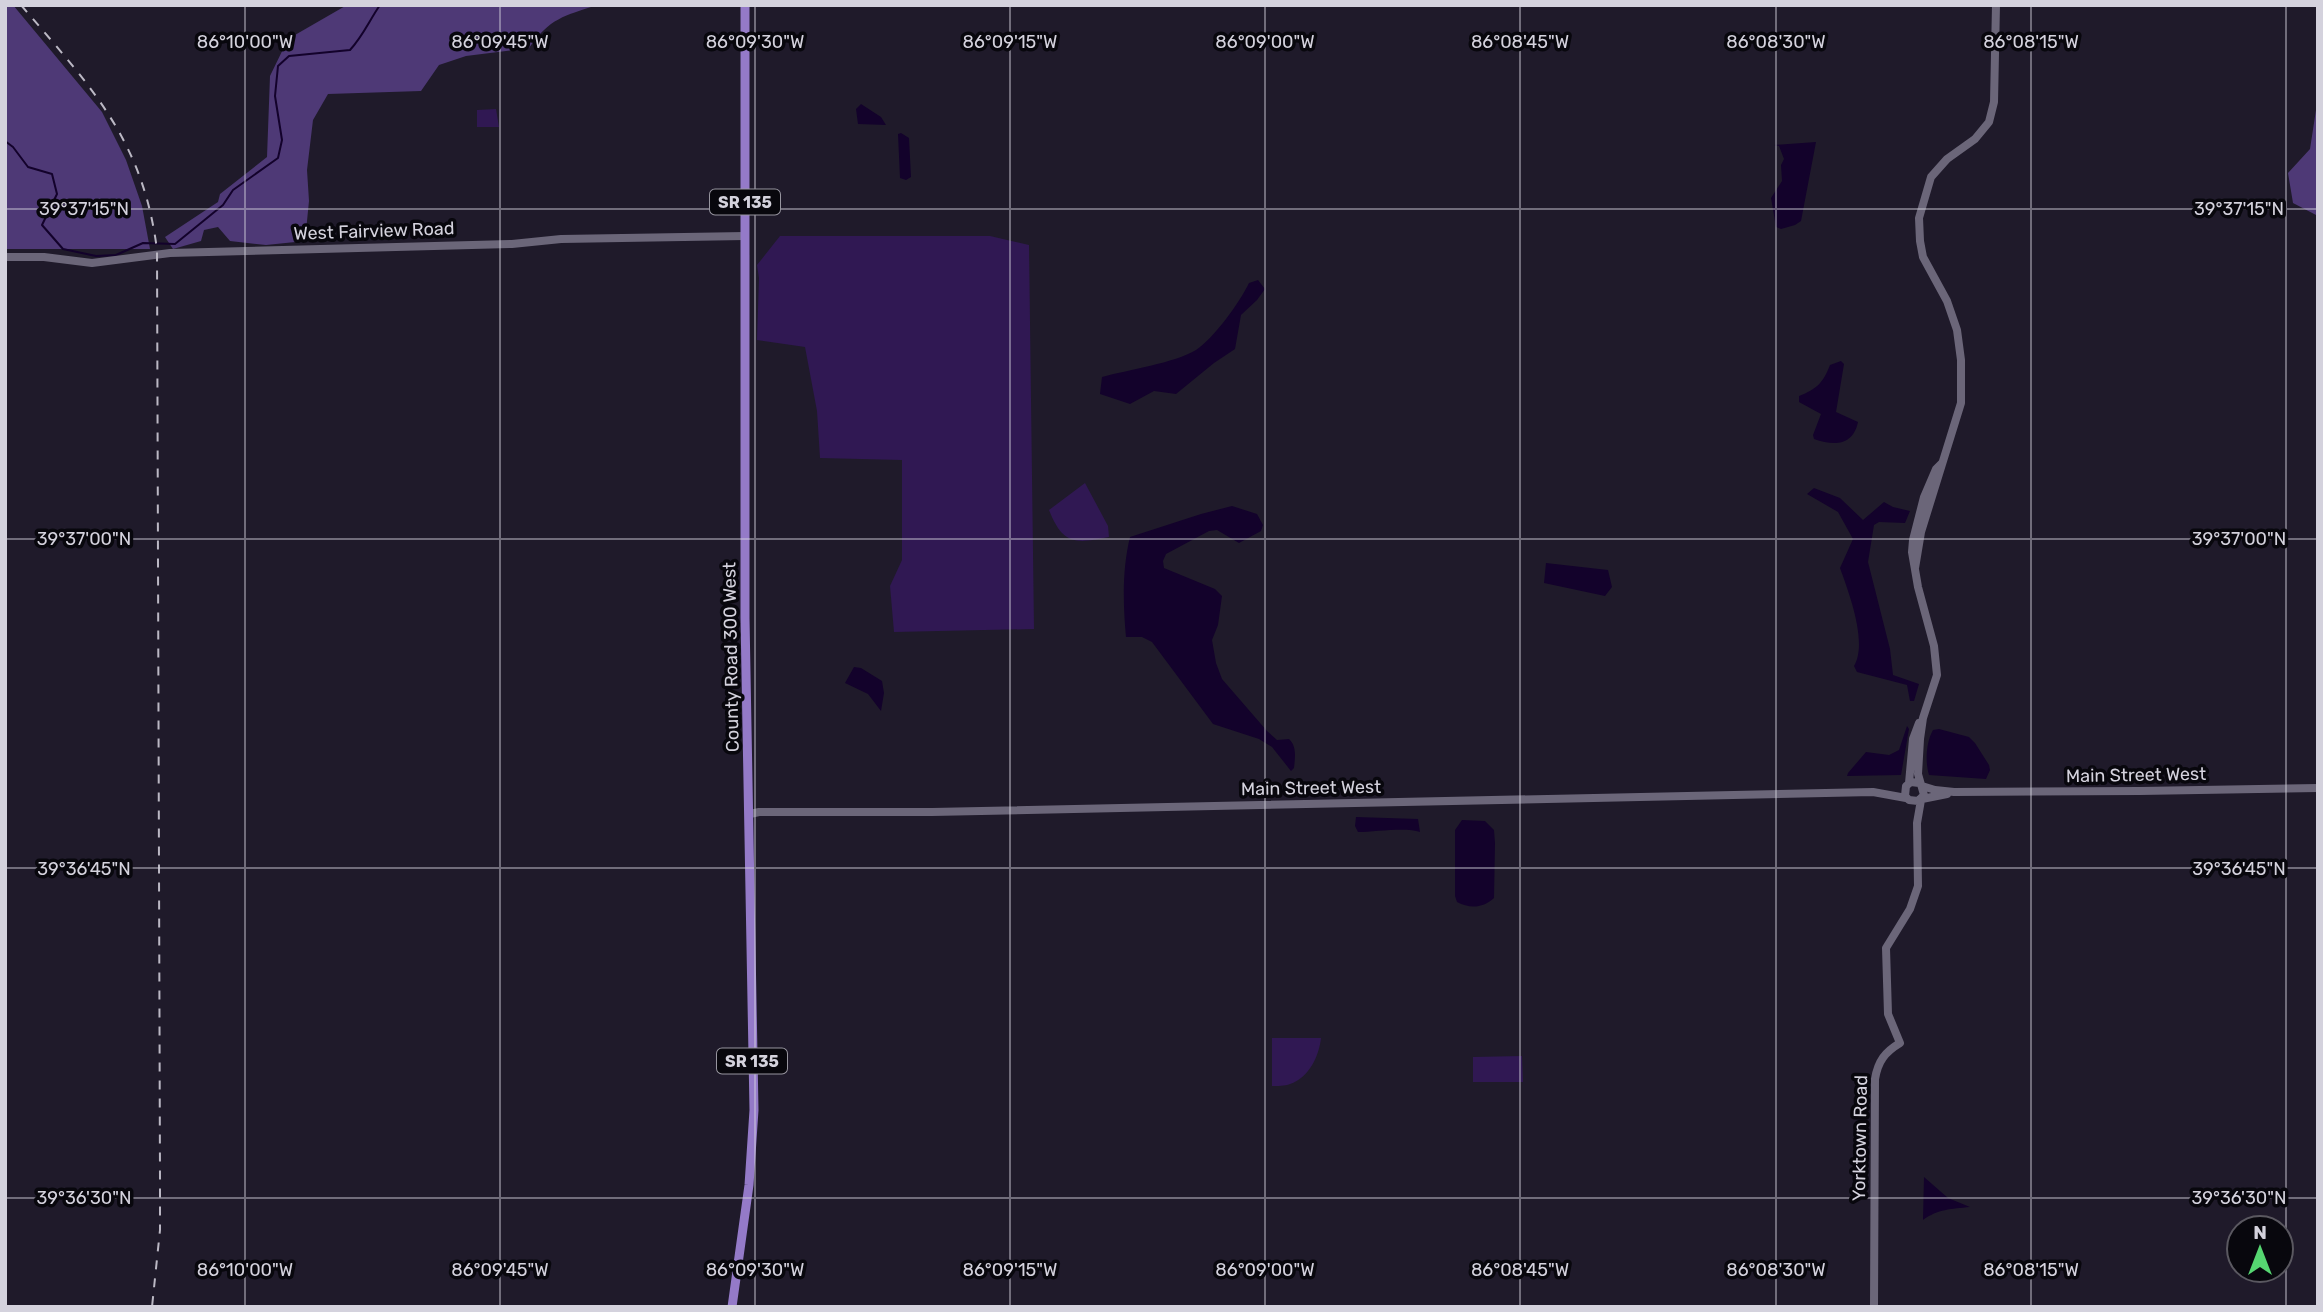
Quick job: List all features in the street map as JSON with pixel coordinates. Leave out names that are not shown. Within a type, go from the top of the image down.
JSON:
[{"type":"main road","name":"County Road 300 West","points":[[732,1307],[749,1185],[754,1118],[745,618],[745,5]]},
{"type":"street","points":[[1921,799],[1924,792],[1918,762],[1923,718],[1937,675],[1934,646],[1918,587],[1912,552],[1915,527],[1936,469],[1942,463],[1961,403],[1961,360],[1957,330],[1947,301],[1923,257],[1919,218],[1931,177],[1975,139],[1989,122],[1994,102],[1996,5]]},
{"type":"street","name":"West Fairview Road","points":[[5,257],[44,257],[92,263],[170,253],[512,244],[561,239],[745,236]]},
{"type":"street","points":[[1908,799],[1913,738],[1923,718]]},
{"type":"street","name":"Main Street West","points":[[750,814],[759,811],[932,812],[1873,792],[1921,784],[1932,789],[1954,792],[2318,788]]},
{"type":"street","name":"Main Street West","points":[[1873,792],[1908,799],[1954,792]]},
{"type":"street","name":"Yorktown Road","points":[[1908,799],[1917,823]]},
{"type":"street","name":"Yorktown Road","points":[[1874,1307],[1875,1079],[1880,1060],[1900,1043],[1888,1014],[1886,948],[1910,909],[1918,886],[1917,823],[1921,799]]},
{"type":"shaded area","points":[[5,5],[13,5],[102,112],[126,160],[142,206],[150,249],[5,249]]},
{"type":"shaded area","points":[[347,5],[597,5],[558,19],[544,30],[529,48],[466,56],[439,65],[421,91],[328,94],[313,120],[307,170],[309,201],[305,241],[266,245],[230,241],[218,227],[204,230],[201,241],[173,249],[165,237],[218,202],[220,194],[267,157],[270,76],[288,39]]},
{"type":"shaded area","points":[[2318,97],[2318,216],[2293,203],[2288,173],[2310,149]]},
{"type":"shaded area","points":[[861,104],[881,117],[886,125],[858,124],[856,109]]},
{"type":"shaded area","points":[[496,109],[499,127],[477,127],[477,110]]},
{"type":"shaded area","points":[[898,134],[909,138],[911,177],[906,180],[900,178]]},
{"type":"shaded area","points":[[1816,142],[1801,221],[1781,229],[1776,227],[1771,198],[1782,181],[1781,165],[1784,159],[1779,146],[1774,145]]},
{"type":"shaded area","points":[[780,236],[990,236],[1029,245],[1034,629],[894,632],[890,586],[902,560],[902,460],[820,458],[817,411],[805,347],[757,340],[757,265]]},
{"type":"shaded area","points":[[1258,280],[1265,289],[1241,315],[1235,349],[1176,394],[1154,391],[1130,404],[1100,394],[1102,377],[1164,362],[1196,350],[1226,319],[1249,283]]},
{"type":"shaded area","points":[[1841,361],[1844,364],[1836,412],[1858,422],[1852,436],[1842,442],[1814,439],[1821,414],[1799,402],[1799,396],[1819,385],[1830,365]]},
{"type":"shaded area","points":[[1085,483],[1108,526],[1109,537],[1079,541],[1065,536],[1049,510]]},
{"type":"shaded area","points":[[1814,488],[1840,498],[1863,520],[1884,502],[1910,511],[1905,523],[1879,522],[1874,525],[1868,562],[1890,649],[1893,675],[1919,684],[1914,701],[1910,701],[1907,685],[1857,672],[1854,666],[1858,656],[1858,631],[1840,568],[1853,539],[1838,512],[1807,494]]},
{"type":"shaded area","points":[[1232,506],[1257,514],[1263,525],[1261,531],[1239,543],[1217,530],[1209,531],[1166,554],[1164,568],[1215,589],[1222,596],[1218,625],[1212,640],[1222,679],[1277,740],[1289,739],[1292,742],[1295,756],[1294,768],[1291,771],[1272,747],[1259,739],[1213,724],[1152,642],[1142,637],[1126,637],[1124,587],[1130,537]]},
{"type":"shaded area","points":[[1546,563],[1608,570],[1612,587],[1605,596],[1544,583]]},
{"type":"shaded area","points":[[854,667],[861,668],[882,681],[884,693],[881,711],[868,694],[845,683]]},
{"type":"shaded area","points":[[1907,726],[1909,729],[1901,775],[1847,776],[1866,752],[1889,755],[1899,750]]},
{"type":"shaded area","points":[[1939,729],[1969,737],[1975,743],[1989,765],[1986,779],[1929,775],[1929,740],[1933,730]]},
{"type":"shaded area","points":[[1356,817],[1418,819],[1420,832],[1358,832],[1355,826]]},
{"type":"shaded area","points":[[1462,820],[1485,821],[1494,830],[1494,898],[1481,906],[1462,904],[1457,902],[1455,896],[1455,830]]},
{"type":"shaded area","points":[[1272,1038],[1321,1038],[1312,1066],[1303,1077],[1286,1085],[1272,1086]]},
{"type":"shaded area","points":[[1522,1056],[1523,1082],[1473,1082],[1473,1057]]},
{"type":"shaded area","points":[[1924,1177],[1948,1198],[1970,1207],[1939,1212],[1923,1220]]},
{"type":"waterway","points":[[5,141],[28,167],[52,174],[57,194],[42,225],[63,249],[96,256],[116,255],[143,243],[175,244],[223,205],[233,190],[278,158],[282,140],[275,96],[278,66],[289,56],[350,50],[380,5]]},
{"type":"railway","points":[[21,5],[110,116],[140,176],[157,250],[160,1230],[152,1307]]}]
